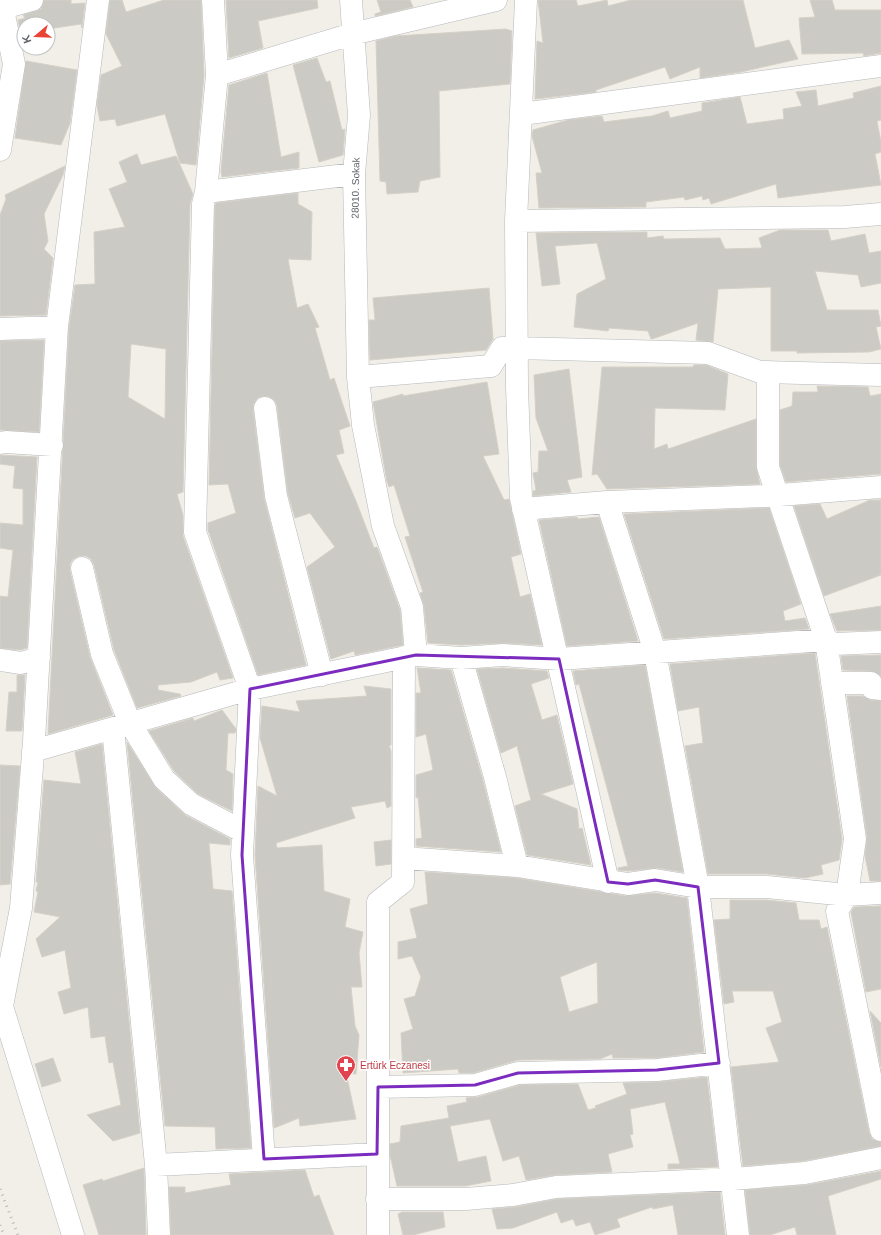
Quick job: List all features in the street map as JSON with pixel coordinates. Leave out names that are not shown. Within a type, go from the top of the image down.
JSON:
[{"type":"street","points":[[0,150],[14,64],[1,6],[32,0]]},
{"type":"street","points":[[73,1235],[1,1003],[21,908],[39,658],[52,445],[57,327],[98,0]]},
{"type":"street","points":[[213,0],[217,76],[206,192],[203,204],[195,532],[250,689],[242,856],[264,1159]]},
{"type":"street","name":"28010. Sokak","points":[[351,0],[358,115],[354,174],[358,377],[363,426],[383,526],[412,607],[403,882],[378,902],[378,1088]]},
{"type":"street","points":[[217,76],[352,34],[496,0]]},
{"type":"street","points":[[526,0],[516,221],[516,348],[521,498],[559,659],[608,882]]},
{"type":"street","points":[[522,114],[881,66]]},
{"type":"street","points":[[206,192],[354,174]]},
{"type":"street","points":[[516,221],[845,217],[881,214]]},
{"type":"street","points":[[0,329],[57,327]]},
{"type":"street","points":[[358,377],[491,366],[502,348],[708,353],[760,372],[881,375]]},
{"type":"street","points":[[768,372],[768,467],[776,495],[826,640],[855,839],[847,895],[837,911],[877,1097],[881,1130]]},
{"type":"street","points":[[265,408],[276,496],[322,675]]},
{"type":"street","points":[[0,443],[6,442],[52,445]]},
{"type":"street","points":[[523,509],[607,502],[776,495],[881,487]]},
{"type":"street","points":[[607,502],[655,652],[698,887],[733,1179],[738,1235]]},
{"type":"street","points":[[82,568],[102,654],[122,726],[156,1164],[159,1235]]},
{"type":"street","points":[[33,751],[250,689],[410,656],[461,658],[503,655],[559,659],[826,640],[835,644],[881,642]]},
{"type":"street","points":[[0,660],[21,663],[39,658]]},
{"type":"street","points":[[461,658],[495,777],[517,866]]},
{"type":"street","points":[[832,683],[871,683],[872,688],[881,689]]},
{"type":"street","points":[[122,726],[164,780],[191,804],[242,831]]},
{"type":"street","points":[[403,858],[517,866],[608,882],[628,884],[655,880],[698,887],[767,887],[847,895],[881,893]]},
{"type":"street","points":[[378,1235],[378,1088],[475,1085],[518,1073],[657,1070],[719,1063]]},
{"type":"street","points":[[156,1164],[377,1154]]},
{"type":"street","points":[[377,1199],[466,1199],[513,1195],[556,1186],[733,1179],[805,1173],[881,1158]]},
{"type":"highlighted area","points":[[416,655],[559,659],[608,882],[628,884],[655,880],[698,887],[719,1063],[657,1070],[518,1073],[475,1085],[378,1087],[377,1154],[264,1159],[242,855],[250,689]]},
{"type":"building","points":[[44,0],[71,0],[71,4],[85,3],[82,28],[81,24],[56,28],[56,16],[23,15],[41,9]]},
{"type":"building","points":[[110,0],[122,0],[126,12],[164,0],[201,0],[204,75],[196,165],[180,163],[165,114],[117,126],[115,119],[100,121],[97,106],[101,75],[122,66],[106,34]]},
{"type":"building","points":[[226,0],[317,0],[318,8],[258,21],[263,48],[229,58]]},
{"type":"building","points":[[377,0],[410,0],[413,7],[375,16],[375,14],[381,12]]},
{"type":"building","points":[[538,0],[576,0],[578,6],[607,0],[608,6],[631,0],[743,0],[755,48],[789,40],[798,59],[741,72],[700,78],[700,67],[670,79],[665,67],[596,90],[596,92],[535,99],[537,41],[543,43]]},
{"type":"building","points":[[810,0],[832,0],[835,10],[881,10],[881,53],[864,56],[863,53],[802,54],[799,18],[815,17]]},
{"type":"building","points":[[506,29],[512,31],[510,84],[439,91],[440,177],[420,181],[418,192],[387,194],[386,182],[380,181],[376,41],[396,36]]},
{"type":"building","points":[[317,58],[326,82],[330,81],[342,130],[345,129],[343,155],[319,162],[293,65]]},
{"type":"building","points":[[26,61],[77,70],[70,123],[61,145],[15,138]]},
{"type":"building","points":[[267,73],[281,157],[299,152],[299,168],[222,177],[221,171],[229,85]]},
{"type":"building","points":[[881,86],[881,120],[877,121],[881,142],[881,152],[875,154],[881,185],[778,198],[776,184],[711,204],[709,198],[703,200],[702,196],[685,200],[684,197],[646,202],[646,207],[539,208],[536,173],[542,173],[532,136],[533,130],[568,120],[602,116],[604,122],[652,116],[668,111],[670,118],[702,111],[702,103],[740,97],[747,124],[784,119],[783,109],[802,106],[796,92],[816,90],[818,106],[854,98],[853,93]]},
{"type":"building","points":[[137,154],[141,165],[176,156],[193,194],[190,204],[183,492],[177,494],[183,515],[183,536],[233,678],[220,680],[217,672],[191,682],[158,685],[158,690],[180,694],[181,696],[137,708],[114,650],[94,565],[91,559],[86,556],[79,556],[73,559],[70,564],[70,571],[90,657],[113,715],[48,734],[69,328],[75,285],[95,284],[94,232],[125,227],[109,189],[127,182],[119,162]],"holes":[[[131,344],[166,349],[165,419],[128,397]]]},
{"type":"building","points":[[65,166],[63,175],[44,214],[48,241],[44,249],[53,258],[46,315],[0,316],[0,215],[6,199],[5,195]]},
{"type":"building","points":[[298,193],[298,204],[312,212],[311,260],[288,259],[297,308],[308,304],[319,327],[315,328],[330,380],[334,378],[350,426],[339,430],[344,453],[336,455],[374,548],[377,547],[400,610],[403,645],[355,655],[354,651],[331,659],[307,567],[335,547],[310,513],[295,518],[288,494],[277,406],[275,401],[270,397],[263,396],[258,398],[254,403],[253,410],[264,498],[306,665],[258,675],[208,530],[208,523],[236,513],[228,484],[209,485],[215,206],[216,203]]},
{"type":"building","points":[[780,230],[828,230],[831,241],[865,234],[869,253],[881,251],[881,283],[861,287],[858,275],[815,271],[827,310],[878,310],[881,326],[876,327],[881,349],[869,352],[797,353],[797,351],[771,351],[771,287],[718,289],[713,342],[696,340],[698,323],[652,339],[648,331],[609,328],[608,331],[574,327],[577,294],[606,279],[597,243],[555,246],[560,284],[542,286],[536,233],[647,232],[647,238],[663,236],[664,239],[720,238],[725,249],[762,248],[759,238]]},
{"type":"building","points":[[489,288],[493,339],[486,350],[370,360],[369,320],[375,320],[373,298]]},
{"type":"building","points":[[44,340],[39,432],[0,430],[0,341]]},
{"type":"building","points":[[694,365],[706,365],[728,374],[725,410],[655,408],[654,449],[667,444],[668,449],[756,419],[756,467],[760,484],[607,489],[597,474],[592,475],[602,367],[693,367]]},
{"type":"building","points":[[569,369],[582,477],[567,480],[571,492],[533,496],[533,491],[536,490],[533,473],[538,472],[539,451],[548,451],[536,418],[534,375]]},
{"type":"building","points":[[487,382],[499,454],[483,456],[504,500],[509,499],[521,554],[511,557],[520,597],[530,594],[542,645],[504,643],[461,645],[428,643],[424,606],[420,593],[423,592],[405,537],[410,536],[394,485],[389,487],[387,482],[373,402],[403,394],[403,396]]},
{"type":"building","points":[[817,386],[868,387],[870,396],[881,394],[881,474],[786,482],[780,465],[780,410],[792,406],[793,392],[818,392]]},
{"type":"building","points":[[0,455],[37,457],[27,648],[20,650],[0,648],[0,596],[8,597],[13,550],[0,548],[0,523],[23,525],[23,489],[13,488],[15,466],[0,464]]},
{"type":"building","points":[[870,500],[881,500],[881,575],[824,596],[794,506],[820,504],[827,519]]},
{"type":"building","points":[[769,508],[801,604],[783,611],[785,621],[805,618],[809,629],[664,639],[624,514]]},
{"type":"building","points":[[577,517],[578,519],[599,517],[638,641],[567,646],[539,520]]},
{"type":"building","points":[[881,606],[881,630],[837,631],[830,614]]},
{"type":"building","points":[[815,653],[842,839],[839,860],[821,865],[823,874],[805,878],[767,874],[708,874],[685,746],[703,743],[699,707],[678,711],[670,664]]},
{"type":"building","points":[[881,655],[881,676],[871,671],[843,670],[841,656]]},
{"type":"building","points":[[645,665],[683,872],[657,868],[628,871],[618,870],[618,868],[628,866],[579,684],[576,685],[573,671]]},
{"type":"building","points":[[417,668],[451,670],[482,777],[501,852],[416,846],[416,839],[422,838],[418,797],[416,798],[416,775],[433,770],[426,734],[416,737],[416,693],[421,693]]},
{"type":"building","points":[[503,668],[547,671],[549,678],[531,684],[542,720],[557,715],[573,784],[541,794],[577,809],[579,829],[582,828],[591,865],[527,855],[515,806],[531,800],[517,746],[501,753],[477,669]]},
{"type":"building","points":[[17,675],[25,675],[22,731],[6,731],[9,692],[17,692]]},
{"type":"building","points":[[364,686],[391,689],[391,745],[389,746],[391,751],[391,806],[387,808],[385,801],[351,807],[355,818],[276,843],[277,848],[322,845],[324,891],[350,899],[345,927],[363,932],[359,953],[362,987],[351,987],[355,1026],[359,1035],[356,1074],[346,1073],[356,1119],[300,1126],[299,1118],[274,1128],[255,855],[258,786],[277,796],[260,738],[262,706],[300,712],[296,701],[367,696]]},
{"type":"building","points":[[847,696],[862,696],[870,700],[881,701],[881,881],[870,881],[865,856],[867,837]]},
{"type":"building","points":[[222,710],[236,729],[235,733],[228,733],[226,770],[233,774],[232,811],[198,794],[174,771],[149,731],[193,718],[194,721]]},
{"type":"building","points":[[127,742],[156,788],[185,815],[230,839],[230,845],[209,843],[213,889],[232,891],[251,1148],[216,1149],[215,1127],[165,1126]]},
{"type":"building","points":[[102,744],[140,1133],[113,1141],[87,1115],[121,1105],[113,1062],[109,1063],[105,1036],[91,1038],[88,1007],[64,1014],[58,992],[71,988],[65,950],[42,957],[36,939],[60,917],[34,912],[38,892],[36,891],[38,882],[36,882],[44,780],[81,784],[75,752]]},
{"type":"building","points":[[0,765],[20,766],[10,884],[0,885]]},
{"type":"building","points":[[391,840],[391,864],[376,866],[374,842]]},
{"type":"building","points":[[425,872],[516,878],[626,896],[655,893],[687,898],[704,1052],[656,1058],[613,1058],[612,1054],[600,1059],[518,1060],[473,1073],[459,1073],[458,1069],[403,1073],[401,1033],[413,1029],[404,999],[415,996],[421,977],[412,956],[398,959],[398,942],[417,938],[410,909],[428,904]],"holes":[[[597,962],[598,1003],[569,1012],[560,977]]]},
{"type":"building","points":[[730,900],[766,900],[796,903],[799,920],[819,920],[821,929],[827,927],[869,1132],[872,1139],[881,1142],[881,1146],[803,1161],[743,1166],[731,1067],[779,1062],[766,1028],[782,1022],[773,991],[732,991],[734,1002],[724,1004],[714,920],[730,919]]},
{"type":"building","points":[[881,906],[881,989],[866,992],[851,912],[854,907]]},
{"type":"building","points":[[870,1011],[881,1023],[881,1067]]},
{"type":"building","points":[[53,1058],[61,1081],[42,1087],[35,1064]]},
{"type":"building","points":[[707,1077],[718,1167],[668,1169],[668,1164],[680,1164],[665,1102],[630,1109],[633,1134],[630,1135],[633,1147],[608,1154],[612,1172],[555,1175],[526,1180],[519,1156],[503,1161],[490,1119],[450,1126],[458,1162],[486,1156],[491,1181],[465,1186],[397,1186],[390,1155],[390,1144],[400,1142],[401,1126],[449,1118],[447,1106],[467,1102],[466,1098],[478,1097],[520,1085],[578,1084],[588,1110],[627,1094],[623,1083],[658,1082]]},
{"type":"building","points":[[144,1168],[146,1235],[99,1235],[83,1185],[102,1179],[103,1181]]},
{"type":"building","points":[[305,1170],[314,1197],[319,1195],[334,1235],[171,1235],[169,1187],[185,1187],[185,1193],[231,1185],[229,1174]]},
{"type":"building","points":[[881,1171],[881,1179],[828,1196],[836,1235],[797,1235],[795,1227],[770,1235],[750,1235],[745,1190],[807,1185]]},
{"type":"building","points":[[720,1192],[725,1235],[678,1235],[673,1205],[653,1209],[652,1207],[617,1219],[620,1227],[595,1235],[590,1222],[576,1226],[573,1219],[561,1223],[557,1212],[513,1228],[497,1229],[492,1209],[515,1207],[557,1199]]},
{"type":"building","points":[[402,1212],[443,1212],[445,1227],[413,1235],[403,1235],[398,1214]]},
{"type":"railway","points":[[0,1189],[18,1235]]},
{"type":"railway","points":[[0,1225],[4,1235]]},
{"type":"place","name":"Ertürk Eczanesi","points":[[346,1082]]}]
